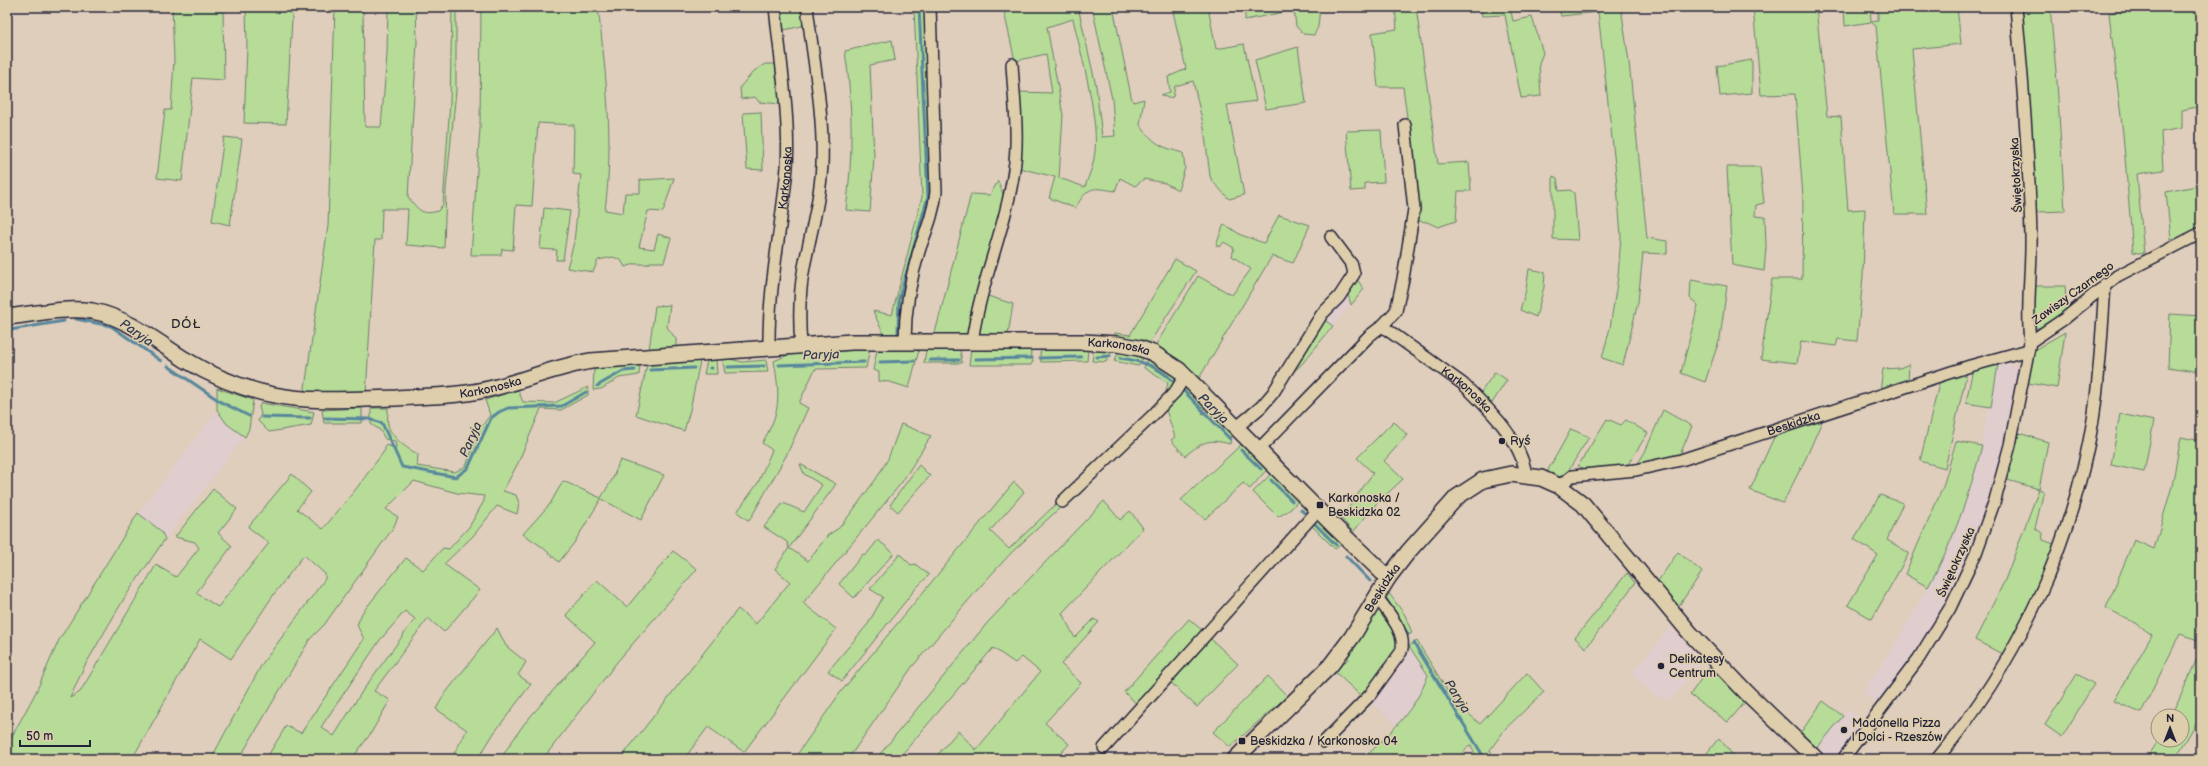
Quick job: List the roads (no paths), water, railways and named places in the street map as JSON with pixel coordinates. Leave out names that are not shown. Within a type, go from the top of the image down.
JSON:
[{"type":"street","name":"Karkonoska","points":[[768,348],[772,286],[787,167],[788,142],[774,7]]},
{"type":"street","points":[[801,346],[801,287],[818,208],[822,165],[819,105],[807,7]]},
{"type":"street","points":[[905,342],[905,317],[910,286],[920,249],[933,213],[936,192],[930,7]]},
{"type":"street","name":"Świętokrzyska","points":[[1842,759],[1919,658],[1950,608],[1971,564],[2003,473],[2018,412],[2028,346],[2032,252],[2031,208],[2016,7]]},
{"type":"street","points":[[972,342],[989,265],[1004,215],[1014,171],[1015,124],[1012,64]]},
{"type":"street","points":[[1258,449],[1369,336],[1382,326],[1396,311],[1414,209],[1406,125]]},
{"type":"street","name":"Zawiszy Czarnego","points":[[2028,346],[2064,319],[2105,284],[2131,268],[2201,232]]},
{"type":"street","points":[[1237,427],[1270,397],[1322,314],[1339,297],[1354,274],[1352,265],[1331,237]]},
{"type":"street","points":[[1937,759],[1975,709],[2016,643],[2045,586],[2065,533],[2081,478],[2093,421],[2105,284]]},
{"type":"street","name":"Karkonoska","points":[[7,318],[71,310],[92,311],[110,316],[134,327],[213,375],[255,391],[298,399],[344,400],[424,396],[482,390],[559,367],[591,361],[768,348],[905,342],[1083,342],[1121,344],[1153,354],[1167,361],[1185,376],[1388,578]]},
{"type":"street","name":"Karkonoska","points":[[1382,326],[1464,384],[1474,394],[1512,439],[1521,456],[1526,475]]},
{"type":"street","name":"Beskidzka","points":[[1559,486],[1572,476],[1636,470],[1682,460],[2028,346]]},
{"type":"street","points":[[1062,502],[1151,418],[1175,392],[1185,376]]},
{"type":"street","name":"Beskidzka","points":[[1235,759],[1330,666],[1352,637],[1388,578],[1441,514],[1462,493],[1483,480],[1496,476],[1526,475],[1541,478],[1559,486],[1571,494],[1594,516],[1690,633],[1747,693],[1816,759]]},
{"type":"street","points":[[1104,748],[1152,693],[1261,576],[1318,510]]},
{"type":"street","points":[[1324,742],[1370,695],[1401,652],[1404,644],[1401,634],[1377,597]]},
{"type":"waterway","points":[[898,334],[899,299],[928,197],[919,7]]},
{"type":"waterway","name":"Paryja","points":[[76,319],[111,326],[161,361]]},
{"type":"waterway","name":"Paryja","points":[[10,330],[64,321]]},
{"type":"waterway","name":"Paryja","points":[[1097,357],[1110,356]]},
{"type":"waterway","name":"Paryja","points":[[1040,358],[1081,357]]},
{"type":"waterway","name":"Paryja","points":[[975,359],[1032,358]]},
{"type":"waterway","name":"Paryja","points":[[1120,358],[1149,365],[1173,381]]},
{"type":"waterway","name":"Paryja","points":[[930,360],[959,360]]},
{"type":"waterway","name":"Paryja","points":[[880,362],[914,361]]},
{"type":"waterway","name":"Paryja","points":[[779,365],[864,362]]},
{"type":"waterway","name":"Paryja","points":[[168,366],[221,402],[249,416]]},
{"type":"waterway","name":"Paryja","points":[[728,367],[764,366]]},
{"type":"waterway","name":"Paryja","points":[[650,370],[694,368]]},
{"type":"waterway","name":"Paryja","points":[[597,386],[623,371],[635,370]]},
{"type":"waterway","name":"Paryja","points":[[1183,390],[1230,439]]},
{"type":"waterway","name":"Paryja","points":[[325,418],[369,419],[382,423],[402,467],[456,477],[468,468],[491,418],[499,412],[508,408],[562,406],[586,392]]},
{"type":"waterway","name":"Paryja","points":[[262,417],[310,418]]},
{"type":"waterway","name":"Paryja","points":[[1241,450],[1261,469]]},
{"type":"waterway","name":"Paryja","points":[[1271,480],[1292,501]]},
{"type":"waterway","name":"Paryja","points":[[1301,510],[1307,515]]},
{"type":"waterway","name":"Paryja","points":[[1315,524],[1336,545]]},
{"type":"waterway","name":"Paryja","points":[[1346,556],[1370,581]]},
{"type":"waterway","name":"Paryja","points":[[1386,599],[1397,616]]},
{"type":"waterway","name":"Paryja","points":[[1403,626],[1408,634]]},
{"type":"waterway","name":"Paryja","points":[[1414,643],[1485,759]]},
{"type":"place","name":"Ryś","points":[[1502,441]]},
{"type":"place","name":"Karkonoska / Beskidzka 02","points":[[1320,505]]},
{"type":"place","name":"Delikatesy Centrum","points":[[1661,666]]},
{"type":"place","name":"Madonella Pizza | Dolci - Rzeszów","points":[[1844,730]]},
{"type":"place","name":"Beskidzka / Karkonoska 04","points":[[1242,741]]},
{"type":"district","name":"DÓŁ","points":[[186,323]]}]
